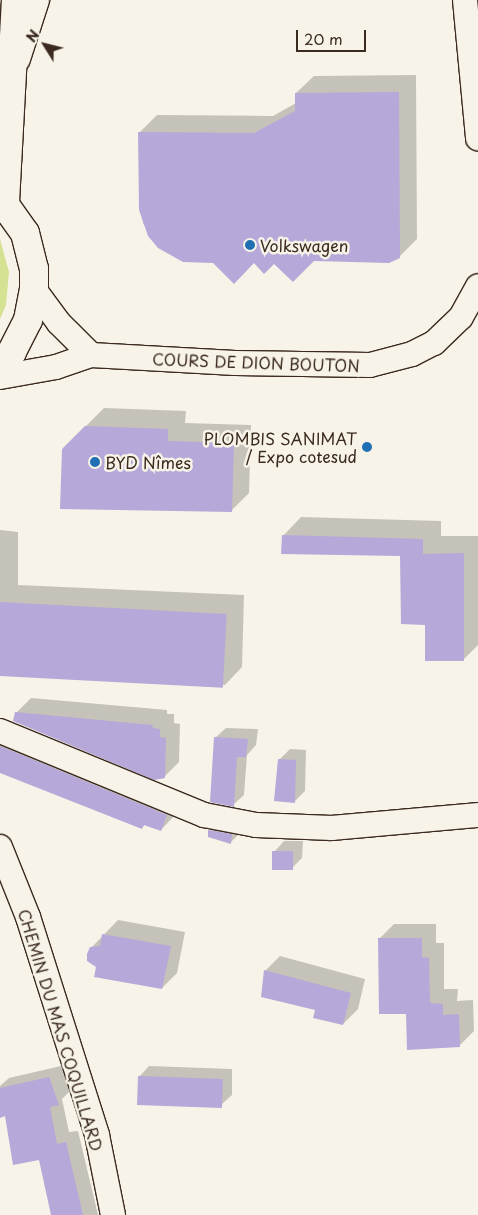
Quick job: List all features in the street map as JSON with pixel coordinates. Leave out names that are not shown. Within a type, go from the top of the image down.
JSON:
[{"type":"main road","points":[[0,364],[12,352],[28,320],[34,289],[34,269],[24,233],[2,200],[16,0]]},
{"type":"street","points":[[11,80],[38,0]]},
{"type":"street","points":[[465,0],[478,138]]},
{"type":"street","name":"COURS DE DION BOUTON","points":[[0,376],[64,366],[91,355],[235,364],[370,365],[412,354],[434,343],[461,317],[478,286]]},
{"type":"street","points":[[34,289],[67,333],[91,355]]},
{"type":"street","points":[[0,731],[204,815],[256,826],[332,828],[478,815]]},
{"type":"street","name":"CHEMIN DU MAS COQUILLARD","points":[[0,847],[28,916],[97,1135],[113,1215]]},
{"type":"green space","points":[[0,239],[9,272],[6,305],[0,319]]},
{"type":"building","points":[[399,92],[400,258],[389,263],[314,261],[293,282],[274,264],[264,274],[254,263],[234,284],[213,263],[183,262],[158,248],[148,236],[139,210],[138,132],[254,133],[295,111],[295,93]]},
{"type":"building","points":[[85,426],[168,429],[168,441],[234,443],[232,512],[60,509],[62,449]]},
{"type":"building","points":[[282,535],[423,539],[423,554],[464,553],[464,661],[425,661],[425,625],[401,624],[400,556],[281,554]]},
{"type":"building","points":[[0,602],[227,614],[223,688],[0,676]]},
{"type":"building","points":[[15,712],[152,725],[153,728],[160,729],[160,737],[166,738],[165,778],[154,780],[13,721]]},
{"type":"building","points":[[214,737],[248,739],[246,757],[237,757],[234,807],[210,802]]},
{"type":"building","points":[[0,746],[167,815],[161,831],[144,825],[142,829],[0,773]]},
{"type":"building","points":[[278,759],[296,760],[295,803],[274,801]]},
{"type":"building","points":[[208,830],[232,834],[231,844],[208,837]]},
{"type":"building","points":[[272,851],[293,851],[293,870],[272,870]]},
{"type":"building","points":[[102,934],[171,946],[162,989],[94,977],[96,967],[87,961],[87,954],[90,947],[100,946]]},
{"type":"building","points":[[378,938],[422,938],[422,957],[429,958],[430,1003],[443,1004],[443,1015],[459,1014],[460,1047],[407,1050],[406,1014],[379,1014]]},
{"type":"building","points":[[264,970],[351,993],[343,1025],[313,1018],[315,1010],[261,997]]},
{"type":"building","points":[[138,1076],[223,1079],[222,1108],[137,1105]]},
{"type":"building","points":[[49,1077],[59,1105],[50,1107],[57,1144],[66,1142],[83,1215],[51,1215],[39,1160],[13,1165],[5,1116],[0,1118],[0,1088]]},
{"type":"place","name":"Volkswagen","points":[[250,245]]},
{"type":"place","name":"PLOMBIS SANIMAT / Expo cotesud","points":[[367,447]]},
{"type":"place","name":"BYD Nîmes","points":[[95,462]]}]
